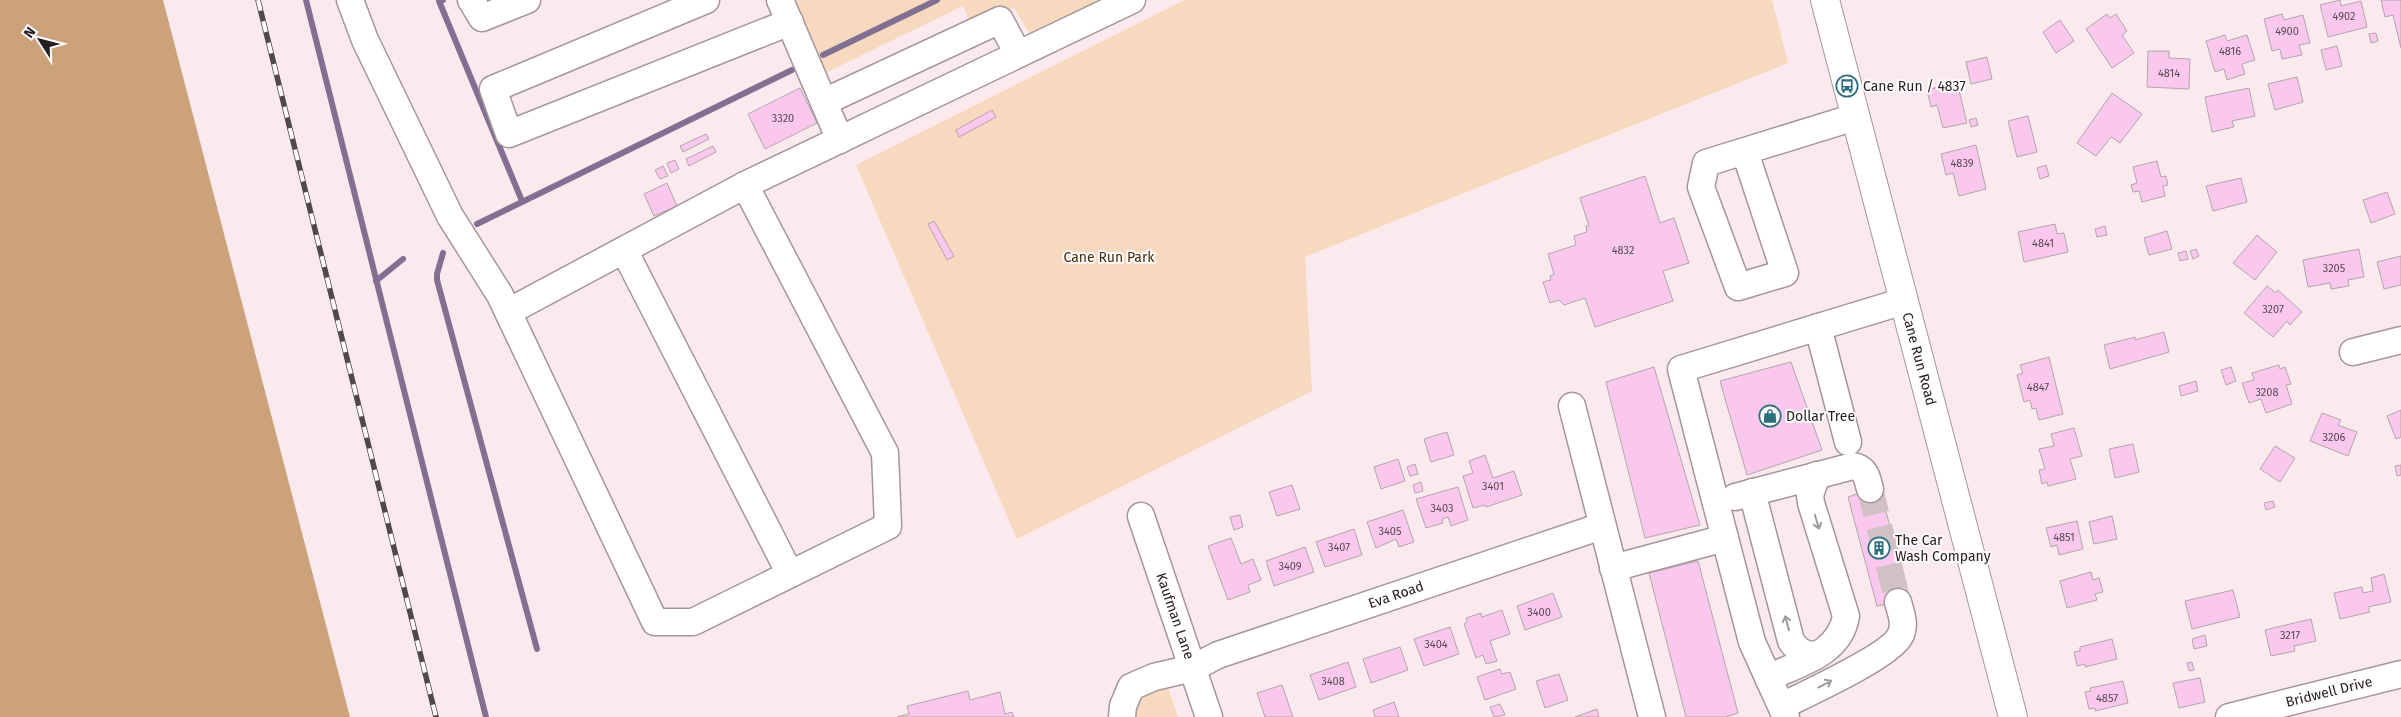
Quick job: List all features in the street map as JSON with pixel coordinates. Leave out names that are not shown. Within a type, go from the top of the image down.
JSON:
[{"type":"highway","name":"Cane Run Road","points":[[1825,0],[2013,717]]},
{"type":"street","points":[[350,0],[365,40],[450,216],[500,295],[655,622],[693,622],[888,526],[885,453],[745,186]]},
{"type":"street","points":[[471,0],[482,18],[527,0]]},
{"type":"street","points":[[706,0],[493,89],[509,134],[785,11],[840,140]]},
{"type":"street","points":[[508,312],[745,186],[1132,0]]},
{"type":"street","points":[[824,102],[1000,20],[1018,54]]},
{"type":"street","points":[[1745,152],[1785,272],[1738,287],[1701,187],[1706,163],[1855,117]]},
{"type":"street","points":[[624,250],[790,574]]},
{"type":"street","points":[[1898,602],[1903,624],[1901,635],[1888,650],[1784,712],[1752,642],[1681,369],[1904,300]]},
{"type":"street","points":[[1818,327],[1848,442]]},
{"type":"street","points":[[2353,352],[2401,340]]},
{"type":"street","points":[[1572,406],[1652,717]]},
{"type":"street","points":[[1716,502],[1853,466],[1860,467],[1865,471],[1870,490]]},
{"type":"street","points":[[1768,678],[1828,650],[1844,627],[1846,616],[1811,503],[1810,494],[1817,475]]},
{"type":"street","points":[[1752,492],[1791,641],[1798,650],[1806,655],[1816,655]]},
{"type":"street","name":"Kaufman Lane","points":[[1141,516],[1209,717]]},
{"type":"street","name":"Eva Road","points":[[1122,717],[1123,706],[1131,687],[1154,677],[1193,668],[1218,655],[1602,526]]},
{"type":"street","points":[[1613,568],[1725,538]]},
{"type":"street","name":"Bridwell Drive","points":[[2229,717],[2401,674]]},
{"type":"green space","points":[[794,0],[1110,0],[1032,38],[1014,8],[975,24],[971,23],[963,6],[827,72],[821,66]]},
{"type":"green space","name":"Cane Run Park","points":[[1184,0],[1772,0],[1788,63],[1305,257],[1312,391],[1017,539],[856,165]]},
{"type":"green space","points":[[1167,685],[1178,717],[1137,717],[1137,707],[1143,695]]},
{"type":"shaded area","points":[[0,0],[163,0],[350,717],[0,717]]},
{"type":"building","points":[[2340,0],[2341,6],[2361,1],[2367,27],[2328,37],[2320,5]]},
{"type":"building","points":[[2381,0],[2401,0],[2401,48],[2393,15],[2385,17]]},
{"type":"building","points":[[2107,14],[2110,18],[2116,14],[2127,31],[2122,35],[2134,53],[2112,68],[2086,29]]},
{"type":"building","points":[[2282,14],[2284,20],[2303,15],[2310,43],[2299,45],[2302,55],[2282,59],[2280,49],[2272,51],[2264,19]]},
{"type":"building","points":[[2060,20],[2074,41],[2056,53],[2043,32]]},
{"type":"building","points":[[2376,33],[2378,41],[2371,43],[2369,34]]},
{"type":"building","points":[[2225,35],[2227,41],[2247,35],[2255,60],[2242,64],[2245,74],[2227,80],[2224,69],[2215,72],[2206,41]]},
{"type":"building","points":[[2337,46],[2342,66],[2326,70],[2321,50]]},
{"type":"building","points":[[2148,51],[2169,51],[2169,58],[2190,59],[2189,89],[2147,87]]},
{"type":"building","points":[[1987,57],[1992,79],[1971,84],[1966,62]]},
{"type":"building","points":[[2297,77],[2303,102],[2275,110],[2268,84]]},
{"type":"building","points":[[1957,82],[1967,123],[1943,128],[1937,105],[1931,107],[1927,90]]},
{"type":"building","points":[[800,88],[817,123],[765,149],[748,114]]},
{"type":"building","points":[[2249,88],[2255,116],[2232,121],[2234,127],[2212,132],[2205,97]]},
{"type":"building","points":[[2112,93],[2142,114],[2120,143],[2111,137],[2096,156],[2077,143]]},
{"type":"building","points":[[992,110],[996,117],[959,137],[956,130]]},
{"type":"building","points":[[2028,116],[2037,152],[2017,157],[2008,121]]},
{"type":"building","points":[[1976,118],[1978,125],[1971,127],[1969,120]]},
{"type":"building","points":[[706,134],[709,139],[683,152],[680,146]]},
{"type":"building","points":[[1976,145],[1986,189],[1959,196],[1953,173],[1946,175],[1941,154]]},
{"type":"building","points":[[713,146],[716,152],[689,166],[686,159]]},
{"type":"building","points":[[675,160],[679,169],[671,173],[667,163]]},
{"type":"building","points":[[2157,161],[2161,177],[2166,176],[2168,185],[2163,186],[2165,196],[2142,202],[2139,191],[2133,192],[2131,185],[2137,183],[2133,167]]},
{"type":"building","points":[[2046,165],[2049,176],[2040,179],[2037,168]]},
{"type":"building","points":[[663,166],[668,176],[660,179],[655,170]]},
{"type":"building","points":[[1645,176],[1660,223],[1674,218],[1689,263],[1663,271],[1673,301],[1595,327],[1585,298],[1564,305],[1559,300],[1550,303],[1543,282],[1551,280],[1550,276],[1554,274],[1548,254],[1576,245],[1574,236],[1587,232],[1586,226],[1589,226],[1580,198]]},
{"type":"building","points":[[2241,178],[2247,202],[2213,211],[2206,186]]},
{"type":"building","points":[[667,183],[677,206],[654,216],[644,194]]},
{"type":"building","points":[[2387,192],[2395,214],[2371,223],[2363,200]]},
{"type":"building","points":[[934,221],[954,256],[947,260],[928,224]]},
{"type":"building","points":[[2055,224],[2057,234],[2064,233],[2068,252],[2024,262],[2018,232]]},
{"type":"building","points":[[2105,226],[2107,235],[2097,237],[2095,229]]},
{"type":"building","points":[[2167,231],[2172,249],[2149,255],[2144,238]]},
{"type":"building","points":[[2257,235],[2277,252],[2255,280],[2233,263]]},
{"type":"building","points":[[2196,249],[2199,256],[2193,259],[2190,251]]},
{"type":"building","points":[[2359,249],[2364,277],[2348,280],[2349,286],[2331,289],[2330,283],[2308,287],[2303,260]]},
{"type":"building","points":[[2186,251],[2188,259],[2180,261],[2178,253]]},
{"type":"building","points":[[2401,256],[2401,285],[2384,289],[2377,262]]},
{"type":"building","points":[[2267,286],[2276,293],[2278,290],[2302,312],[2290,325],[2287,321],[2273,337],[2244,313]]},
{"type":"building","points":[[2164,332],[2169,352],[2110,369],[2104,345],[2135,337],[2135,340]]},
{"type":"building","points":[[2049,357],[2063,414],[2039,420],[2036,408],[2032,409],[2030,400],[2024,402],[2017,375],[2023,373],[2020,365]]},
{"type":"building","name":"Dollar Tree","points":[[1791,362],[1822,450],[1747,475],[1720,381]]},
{"type":"building","points":[[2279,365],[2280,369],[2285,367],[2291,384],[2286,385],[2292,404],[2266,413],[2261,399],[2249,403],[2242,383],[2254,380],[2252,373]]},
{"type":"building","points":[[1654,367],[1700,525],[1645,538],[1606,382]]},
{"type":"building","points":[[2231,367],[2236,381],[2226,385],[2221,370]]},
{"type":"building","points":[[2196,381],[2198,391],[2181,396],[2179,386]]},
{"type":"building","points":[[2401,410],[2401,437],[2396,439],[2387,416]]},
{"type":"building","points":[[2322,413],[2341,420],[2338,425],[2357,432],[2348,456],[2310,441]]},
{"type":"building","points":[[2074,428],[2082,456],[2070,459],[2076,479],[2048,486],[2047,482],[2042,484],[2039,470],[2045,469],[2039,449],[2054,446],[2051,434]]},
{"type":"building","points":[[1447,432],[1454,455],[1431,462],[1424,439]]},
{"type":"building","points":[[2133,444],[2139,472],[2115,478],[2109,449]]},
{"type":"building","points":[[2275,446],[2295,458],[2280,482],[2260,469]]},
{"type":"building","points":[[1485,455],[1493,478],[1514,471],[1522,495],[1486,507],[1485,505],[1473,508],[1463,476],[1473,473],[1469,461]]},
{"type":"building","points":[[1398,459],[1405,481],[1381,489],[1374,467]]},
{"type":"building","points":[[1415,464],[1418,474],[1410,476],[1407,467]]},
{"type":"building","points":[[2401,465],[2401,475],[2397,476],[2395,466]]},
{"type":"building","points":[[1421,482],[1423,491],[1415,493],[1413,485]]},
{"type":"building","points":[[1292,485],[1300,509],[1277,516],[1269,492]]},
{"type":"building","name":"The Car Wash Company","points":[[1879,486],[1910,600],[1877,606],[1848,497]]},
{"type":"building","points":[[1458,487],[1468,520],[1451,526],[1448,517],[1442,519],[1443,523],[1426,528],[1416,499]]},
{"type":"building","points":[[2273,501],[2275,507],[2266,510],[2264,503]]},
{"type":"building","points":[[1403,510],[1414,542],[1399,547],[1396,539],[1376,548],[1367,522]]},
{"type":"building","points":[[1240,515],[1243,527],[1234,530],[1230,517]]},
{"type":"building","points":[[2112,516],[2117,539],[2094,544],[2089,522]]},
{"type":"building","points":[[2077,521],[2083,549],[2059,555],[2057,545],[2051,547],[2046,528]]},
{"type":"building","points":[[1354,529],[1362,555],[1325,567],[1316,542]]},
{"type":"building","points":[[1231,538],[1241,564],[1253,559],[1261,580],[1248,585],[1250,592],[1228,600],[1208,546]]},
{"type":"building","points":[[1305,547],[1314,572],[1274,586],[1266,561]]},
{"type":"building","points":[[1698,561],[1738,713],[1726,717],[1686,717],[1649,573]]},
{"type":"building","points":[[2091,572],[2093,580],[2099,578],[2103,592],[2095,594],[2097,600],[2067,608],[2060,581]]},
{"type":"building","points":[[2384,574],[2391,602],[2368,607],[2370,612],[2340,619],[2334,593],[2362,587],[2363,593],[2373,591],[2371,578]]},
{"type":"building","points":[[2233,590],[2240,617],[2192,629],[2185,601]]},
{"type":"building","points":[[1553,593],[1562,617],[1525,630],[1517,606]]},
{"type":"building","points":[[1502,610],[1510,634],[1490,641],[1497,661],[1486,664],[1483,655],[1476,658],[1464,624],[1467,622],[1466,618],[1481,613],[1482,617]]},
{"type":"building","points":[[2311,619],[2316,641],[2294,646],[2295,651],[2271,656],[2265,630]]},
{"type":"building","points":[[1450,627],[1459,654],[1424,666],[1414,639]]},
{"type":"building","points":[[2205,635],[2207,646],[2194,649],[2192,639]]},
{"type":"building","points":[[2112,639],[2117,659],[2085,667],[2085,664],[2077,666],[2074,652],[2080,651],[2080,647]]},
{"type":"building","points":[[1400,647],[1408,670],[1371,683],[1363,659]]},
{"type":"building","points":[[1348,662],[1356,687],[1319,700],[1310,675]]},
{"type":"building","points":[[2192,662],[2194,670],[2189,671],[2187,663]]},
{"type":"building","points":[[1500,669],[1502,674],[1510,672],[1516,689],[1485,700],[1477,677]]},
{"type":"building","points":[[1559,674],[1568,700],[1545,708],[1536,681]]},
{"type":"building","points":[[2200,678],[2205,702],[2179,708],[2173,683]]},
{"type":"building","points":[[2123,681],[2128,703],[2095,711],[2095,708],[2089,709],[2085,692],[2091,691],[2090,688]]},
{"type":"building","points":[[1282,685],[1293,717],[1265,717],[1257,693]]},
{"type":"building","points":[[968,691],[970,700],[1000,692],[1005,714],[1012,712],[1014,717],[897,717],[909,714],[907,706]]},
{"type":"building","points":[[1394,702],[1399,717],[1375,717],[1373,710]]},
{"type":"building","points":[[1500,704],[1505,715],[1494,717],[1490,707]]},
{"type":"building","points":[[1597,709],[1599,717],[1575,717]]},
{"type":"waterway","points":[[306,0],[486,717]]},
{"type":"waterway","points":[[443,0],[439,1],[522,201]]},
{"type":"waterway","points":[[823,55],[937,0]]},
{"type":"waterway","points":[[477,224],[792,70]]},
{"type":"waterway","points":[[443,253],[437,280],[537,649]]},
{"type":"waterway","points":[[376,281],[403,259]]},
{"type":"tunnel","points":[[1870,489],[1898,602]]},
{"type":"railway","points":[[258,0],[436,717]]},
{"type":"place","name":"Cane Run / 4837","points":[[1847,86]]},
{"type":"place","name":"Dollar Tree","points":[[1770,416]]},
{"type":"place","name":"The Car Wash Company","points":[[1879,548]]}]
